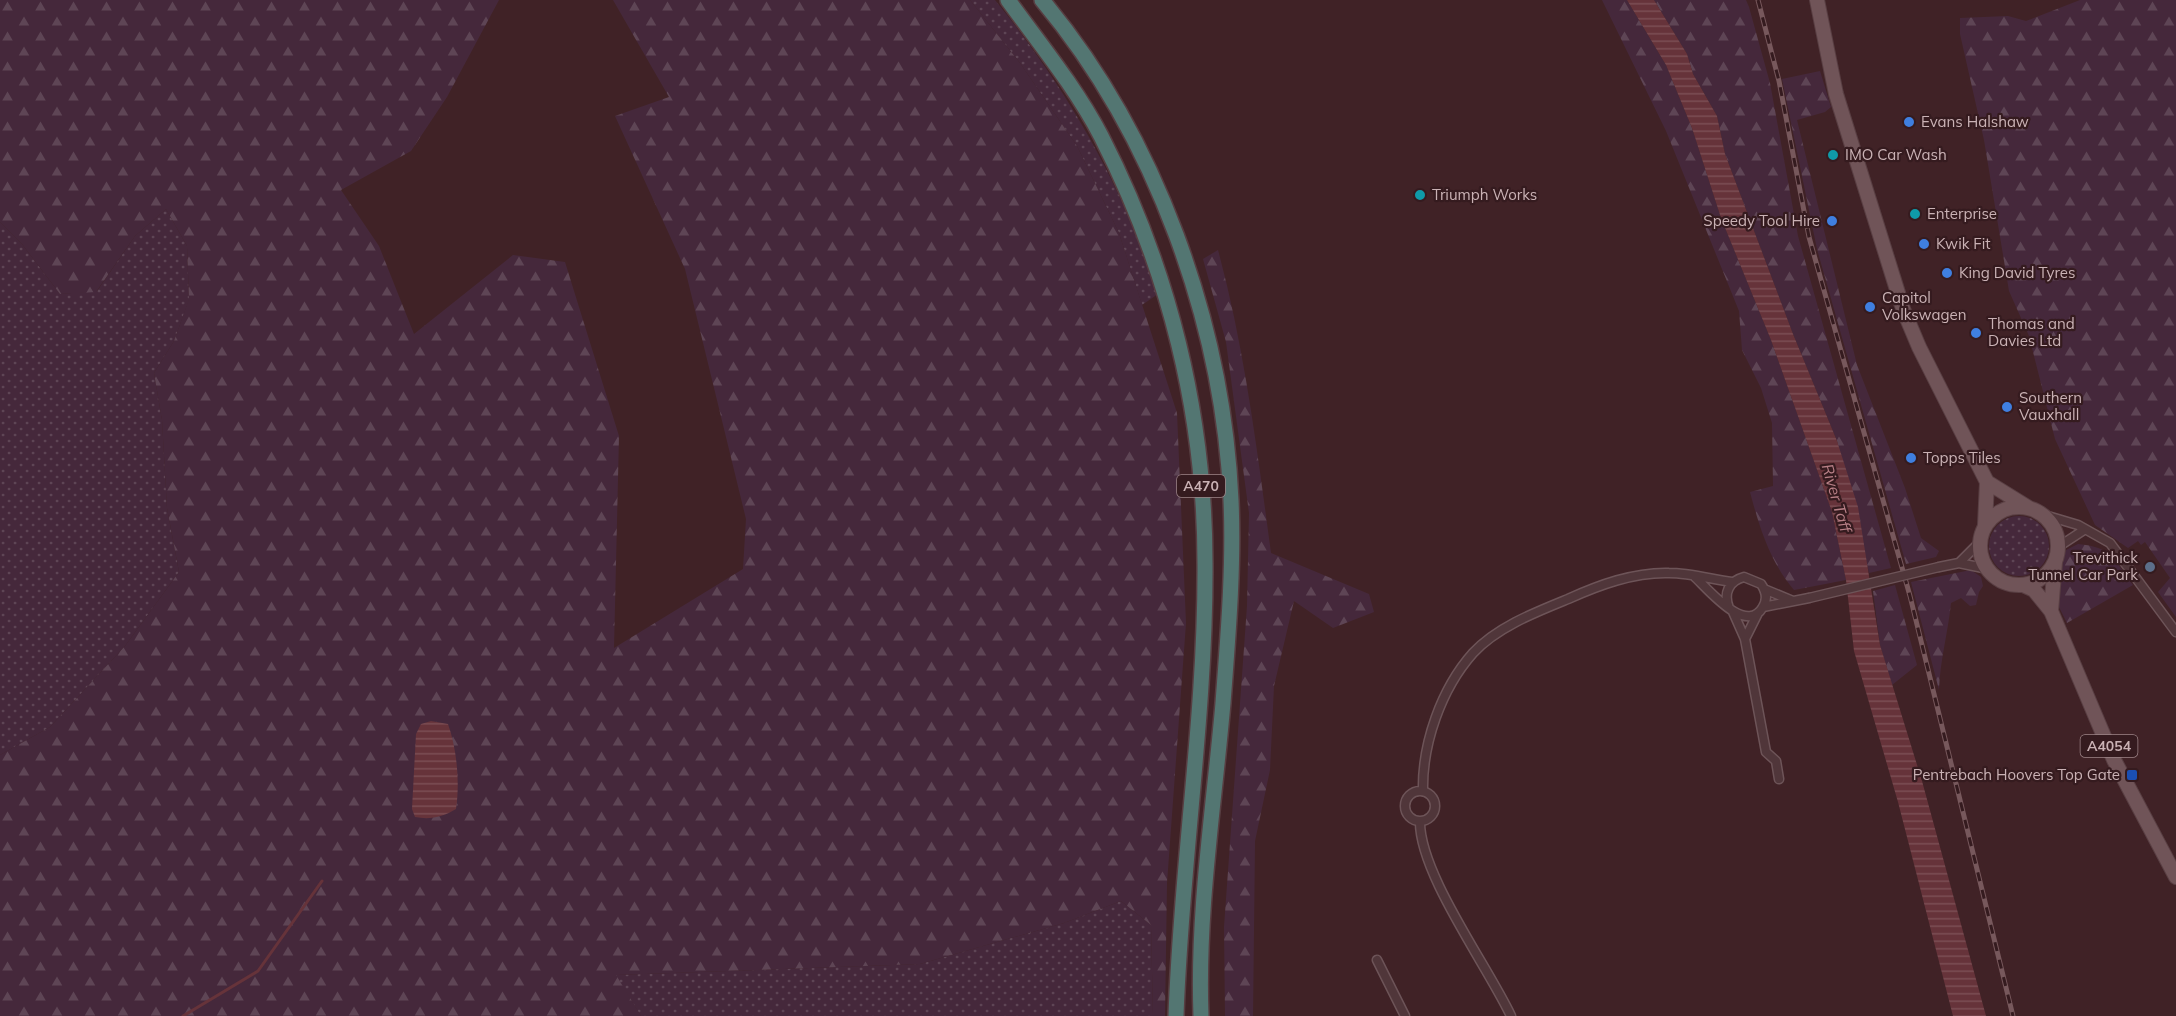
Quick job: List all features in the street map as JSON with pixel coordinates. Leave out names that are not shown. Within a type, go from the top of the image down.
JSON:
[{"type":"highway","name":"A470","points":[[1008,0],[1055,64],[1100,133],[1122,180],[1159,271],[1174,320],[1190,393],[1202,499],[1204,617],[1194,777],[1179,940],[1176,1016]]},
{"type":"highway","name":"A470","points":[[1042,0],[1077,46],[1116,110],[1159,194],[1195,291],[1210,345],[1221,402],[1231,500],[1230,582],[1223,694],[1207,862],[1201,1016]]},
{"type":"main road","points":[[1817,0],[1836,94],[1903,309],[1919,347],[1987,482],[1985,525],[1980,542],[1983,561],[1988,569],[2002,581],[2022,585],[2044,575],[2057,553],[2056,533],[2036,511],[1987,482]]},
{"type":"main road","points":[[1985,525],[2006,509],[2036,511]]},
{"type":"main road","name":"A4054","points":[[2051,611],[2057,553]]},
{"type":"main road","name":"A4054","points":[[2022,585],[2034,590],[2051,611],[2114,760],[2176,877]]},
{"type":"street","points":[[2036,511],[2078,525],[2110,543],[2176,632]]},
{"type":"street","points":[[2057,553],[2084,530]]},
{"type":"street","points":[[1959,563],[1980,542]]},
{"type":"street","points":[[1694,576],[1731,610],[1746,617],[1761,610],[1794,601],[1959,563],[1988,569]]},
{"type":"street","points":[[1423,791],[1422,768],[1427,745],[1441,707],[1474,653],[1491,639],[1536,612],[1609,583],[1640,575],[1669,573],[1732,582],[1751,577],[1764,589],[1794,601]]},
{"type":"street","points":[[1732,582],[1726,595],[1745,639],[1766,752],[1776,760],[1779,779]]},
{"type":"street","points":[[1745,639],[1761,610],[1764,589]]},
{"type":"street","points":[[1423,791],[1431,796],[1435,808],[1429,818],[1420,820],[1411,817],[1406,804],[1410,796],[1423,791]]},
{"type":"street","points":[[1420,820],[1420,833],[1440,888],[1498,987],[1511,1016]]},
{"type":"street","points":[[1377,960],[1404,1016]]},
{"type":"green space","points":[[0,0],[499,0],[447,97],[411,151],[341,190],[379,246],[414,334],[513,255],[565,262],[619,436],[614,648],[743,569],[746,519],[685,269],[615,116],[669,97],[613,0],[970,0],[1020,63],[1077,146],[1119,233],[1177,413],[1186,623],[1167,883],[1165,1016],[1153,1016],[1151,925],[1121,901],[1064,923],[920,964],[616,975],[641,1016],[0,1016],[0,755],[50,727],[125,646],[179,572],[167,508],[162,420],[154,373],[174,341],[189,299],[187,246],[166,209],[135,236],[96,292],[60,294],[22,244],[0,222]]},
{"type":"green space","points":[[970,0],[995,0],[1046,68],[1090,140],[1128,214],[1158,294],[1142,305],[1119,233],[1077,146],[1020,63]]},
{"type":"green space","points":[[1602,0],[1627,0],[1666,65],[1692,128],[1721,218],[1771,340],[1832,512],[1846,580],[1794,590],[1778,568],[1766,543],[1750,492],[1773,486],[1772,423],[1761,388],[1742,350],[1739,311],[1666,131]]},
{"type":"green space","points":[[1654,0],[1746,0],[1749,7],[1770,83],[1798,236],[1891,568],[1869,573],[1837,441],[1793,334],[1725,154],[1717,116],[1693,74],[1687,54]]},
{"type":"green space","points":[[2080,0],[2176,0],[2176,617],[2158,592],[2170,578],[2145,542],[2141,545],[2138,541],[2128,548],[2095,525],[2055,439],[2029,336],[2009,291],[1984,140],[1960,34],[1960,18],[2008,16],[2026,21]]},
{"type":"green space","points":[[1820,71],[1831,107],[1825,112],[1797,120],[1857,365],[1905,488],[1921,538],[1939,551],[1936,557],[1906,564],[1817,249],[1782,79]]},
{"type":"green space","points":[[166,209],[187,246],[189,300],[174,341],[154,373],[162,420],[167,508],[179,572],[125,646],[50,727],[0,755],[0,222],[22,244],[60,294],[97,291],[135,236]]},
{"type":"green space","points":[[1218,250],[1243,363],[1271,553],[1369,594],[1374,612],[1333,628],[1294,601],[1274,686],[1270,770],[1255,841],[1253,1016],[1225,1016],[1224,927],[1247,606],[1249,513],[1226,342],[1203,259]]},
{"type":"green space","points":[[2013,516],[2025,516],[2036,521],[2044,529],[2049,546],[2047,558],[2036,571],[2025,576],[2013,576],[2002,571],[1994,563],[1989,552],[1989,540],[1994,529],[2002,521]]},
{"type":"green space","points":[[2078,544],[2105,551],[2116,561],[2133,585],[2067,623],[2057,603],[2061,560],[2066,550]]},
{"type":"green space","points":[[1971,570],[1981,577],[1983,586],[1976,605],[1970,606],[1961,598],[1951,603],[1939,690],[1911,582]]},
{"type":"green space","points":[[1895,585],[1917,665],[1892,685],[1880,645],[1873,591]]},
{"type":"green space","points":[[1121,901],[1151,925],[1153,1016],[641,1016],[615,975],[920,964],[1064,923]]},
{"type":"water","name":"River Taff","points":[[1627,0],[1654,0],[1687,54],[1693,74],[1717,116],[1725,154],[1793,334],[1837,441],[1858,507],[1880,645],[1922,781],[1986,1016],[1953,1016],[1898,802],[1854,651],[1846,580],[1832,512],[1771,340],[1721,218],[1692,128],[1666,65]]},
{"type":"water","points":[[431,721],[448,724],[451,734],[458,777],[456,809],[441,816],[421,818],[415,817],[412,809],[416,734],[421,724]]},
{"type":"waterway","points":[[183,1016],[258,971],[322,881]]},
{"type":"railway","points":[[1758,0],[1779,81],[1809,237],[1910,596],[2013,1016]]},
{"type":"place","name":"Evans Halshaw","points":[[1909,122]]},
{"type":"place","name":"IMO Car Wash","points":[[1833,155]]},
{"type":"place","name":"Triumph Works","points":[[1420,195]]},
{"type":"place","name":"Enterprise","points":[[1915,214]]},
{"type":"place","name":"Speedy Tool Hire","points":[[1832,221]]},
{"type":"place","name":"Kwik Fit","points":[[1924,244]]},
{"type":"place","name":"King David Tyres","points":[[1947,273]]},
{"type":"place","name":"Capitol Volkswagen","points":[[1870,307]]},
{"type":"place","name":"Thomas and Davies Ltd","points":[[1976,333]]},
{"type":"place","name":"Southern Vauxhall","points":[[2007,407]]},
{"type":"place","name":"Topps Tiles","points":[[1911,458]]},
{"type":"place","name":"Trevithick Tunnel Car Park","points":[[2150,567]]},
{"type":"place","name":"Pentrebach Hoovers Top Gate","points":[[2132,775]]}]
